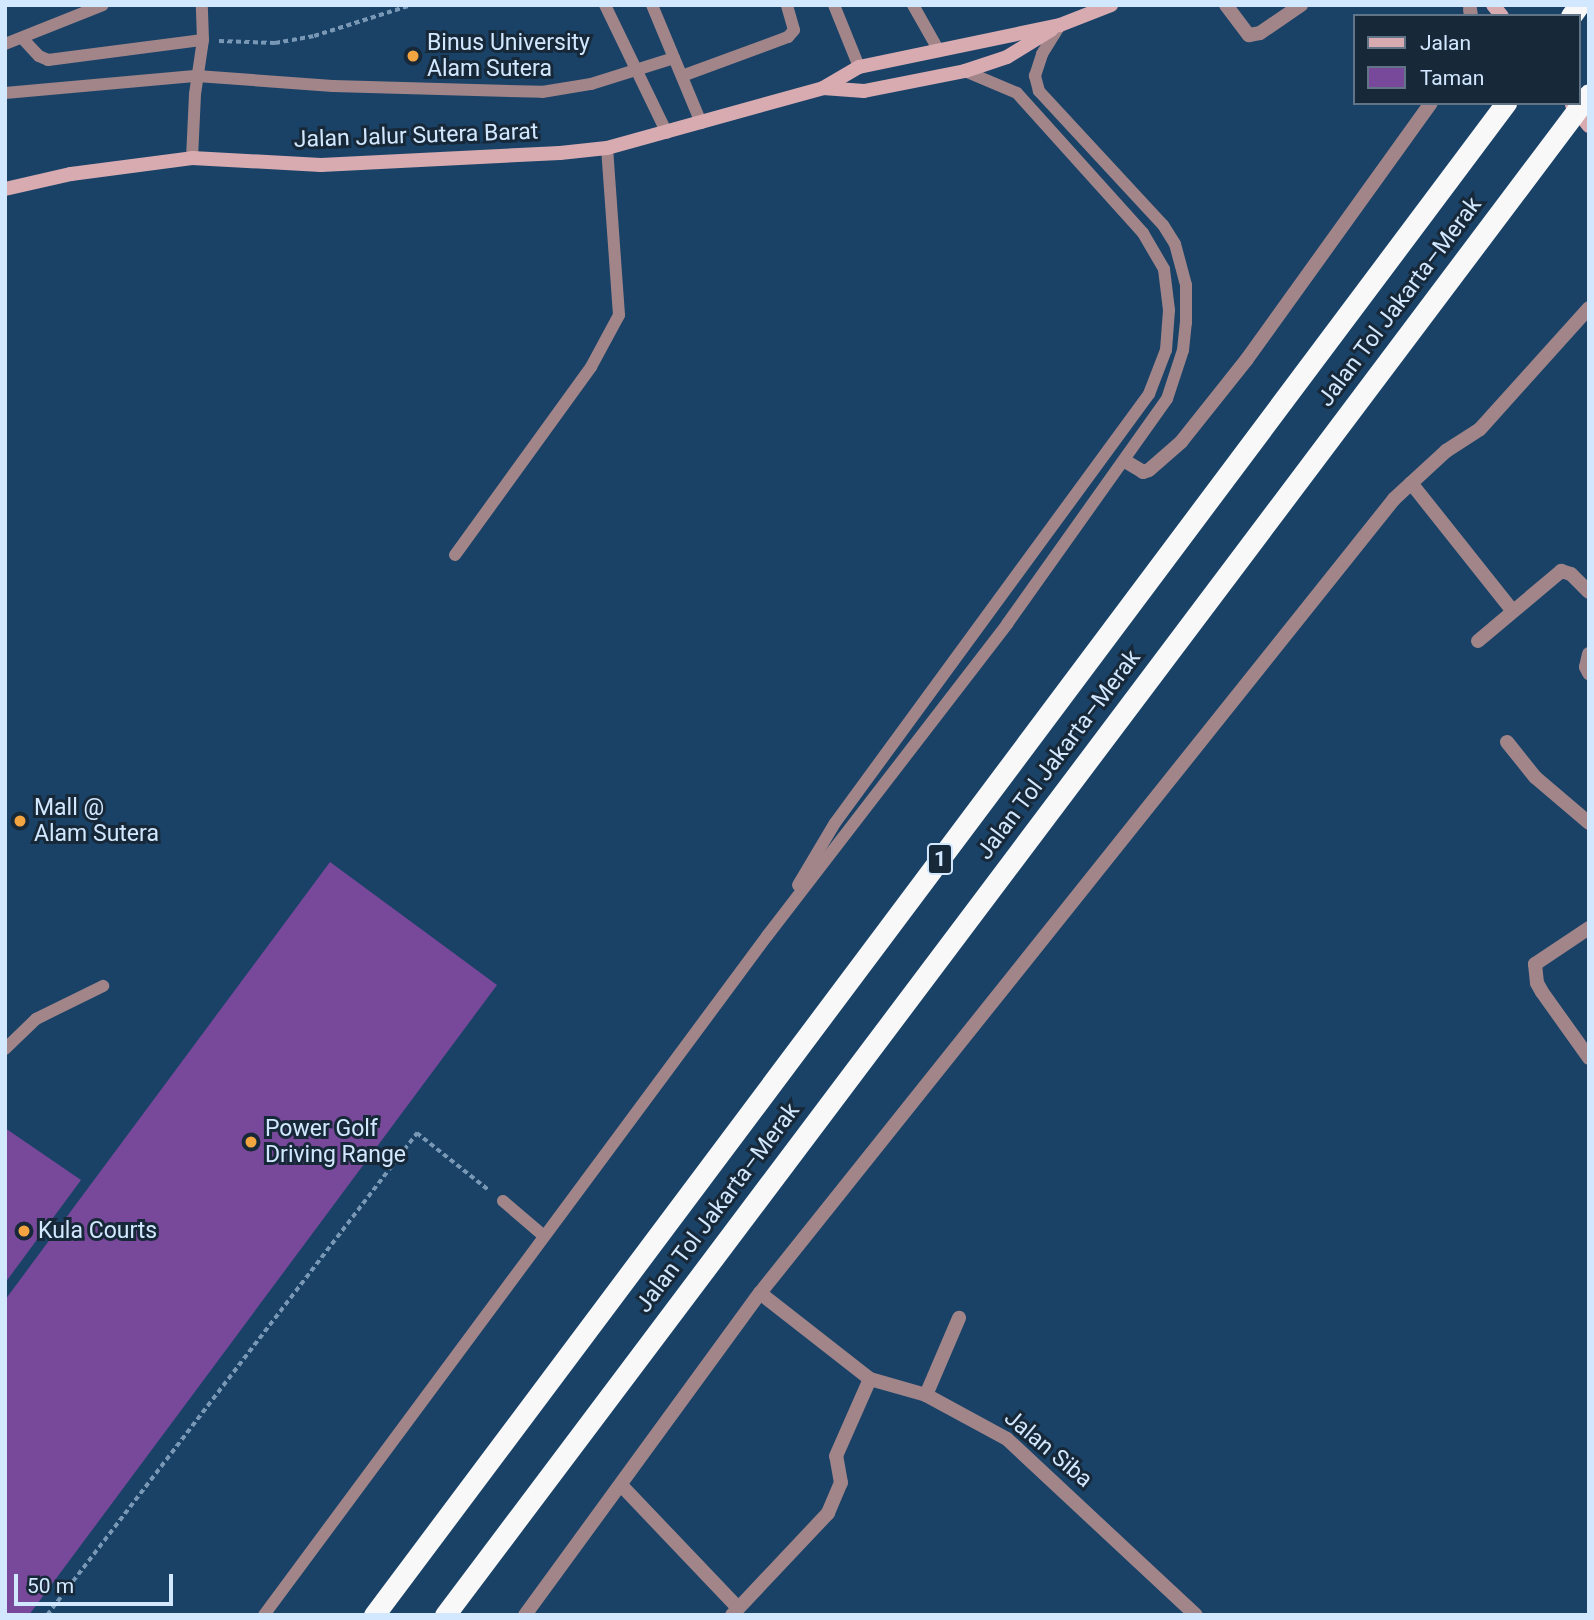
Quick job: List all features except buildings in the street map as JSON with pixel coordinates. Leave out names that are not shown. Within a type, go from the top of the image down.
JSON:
[{"type":"highway","name":"Jalan Tol Jakarta–Merak","points":[[445,1615],[1589,94]]},
{"type":"highway","name":"Jalan Tol Jakarta–Merak","points":[[374,1615],[1505,105]]},
{"type":"street","points":[[1059,25],[1111,5]]},
{"type":"street","points":[[1226,5],[1249,35],[1259,33],[1301,5]]},
{"type":"street","name":"Jalan Jalur Sutera Barat","points":[[823,88],[864,91],[965,71],[1007,57],[1059,25]]},
{"type":"street","name":"Jalan Jalur Sutera Barat","points":[[5,189],[71,174],[192,158],[321,165],[561,153],[607,148],[823,88],[859,67],[1059,25]]},
{"type":"street","points":[[1125,461],[1143,472],[1149,470],[1181,442],[1247,359],[1430,105]]},
{"type":"street","points":[[1573,105],[1589,126]]},
{"type":"street","points":[[525,1615],[760,1293],[1376,521],[1411,483],[1447,451],[1480,429],[1589,308]]},
{"type":"street","points":[[1411,483],[1512,610]]},
{"type":"street","points":[[1478,641],[1561,571],[1570,574],[1589,592]]},
{"type":"street","points":[[1589,654],[1586,667],[1589,673]]},
{"type":"street","points":[[1507,742],[1535,777],[1589,823]]},
{"type":"street","points":[[1589,928],[1535,964],[1537,983],[1542,992],[1589,1058]]},
{"type":"street","points":[[621,1485],[734,1611],[828,1513],[841,1483],[836,1456],[870,1379],[760,1293]]},
{"type":"street","points":[[926,1395],[958,1318]]},
{"type":"street","name":"Jalan Siba","points":[[870,1379],[926,1395],[1007,1439],[1196,1615]]},
{"type":"lane","points":[[5,44],[103,5]]},
{"type":"lane","points":[[192,158],[197,76],[203,40],[202,5]]},
{"type":"lane","points":[[605,5],[667,133]]},
{"type":"lane","points":[[652,5],[701,123]]},
{"type":"lane","points":[[682,76],[788,37],[793,30],[788,5]]},
{"type":"lane","points":[[834,5],[859,67]]},
{"type":"lane","points":[[913,5],[939,51]]},
{"type":"lane","points":[[264,1615],[767,936],[990,647],[1167,399],[1184,350],[1186,285],[1175,244],[1163,225],[1039,91],[1035,76],[1059,25]]},
{"type":"lane","points":[[23,39],[39,56],[48,60],[203,40]]},
{"type":"lane","points":[[5,93],[197,76],[375,88],[542,92],[591,84],[674,58]]},
{"type":"lane","points":[[767,936],[835,823],[1149,394],[1166,350],[1169,310],[1164,269],[1143,233],[1017,93],[965,71]]},
{"type":"lane","points":[[455,555],[591,367],[609,340],[619,315],[607,148]]},
{"type":"lane","points":[[5,1049],[36,1019],[103,986]]},
{"type":"lane","points":[[503,1201],[544,1236]]},
{"type":"path","points":[[203,40],[275,43],[314,36],[411,5]]},
{"type":"path","points":[[47,1615],[417,1133],[503,1201]]},
{"type":"green space","name":"Power Golf Driving Range","points":[[330,862],[497,985],[29,1615],[5,1615],[5,1300]]},
{"type":"green space","name":"Kula Courts","points":[[5,1128],[81,1180],[5,1283]]},
{"type":"place","name":"Binus University Alam Sutera","points":[[413,56]]},
{"type":"place","name":"Mall @ Alam Sutera","points":[[20,821]]},
{"type":"place","name":"Power Golf Driving Range","points":[[251,1142]]},
{"type":"place","name":"Kula Courts","points":[[24,1231]]}]
